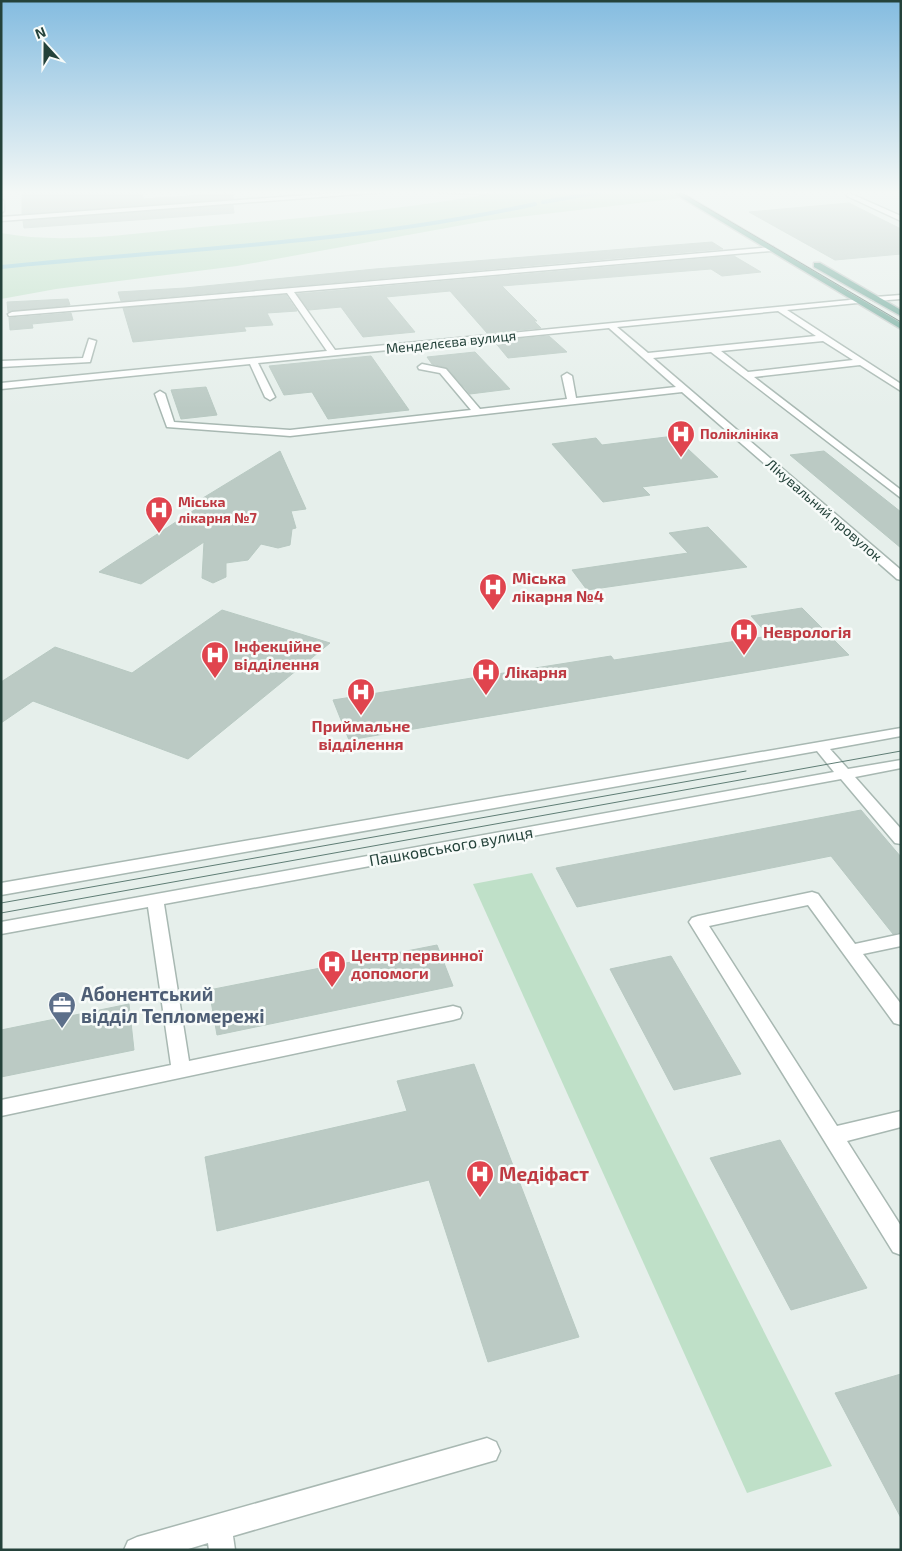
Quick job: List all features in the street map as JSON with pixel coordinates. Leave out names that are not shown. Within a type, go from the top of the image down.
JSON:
[{"type":"main road","points":[[796,264],[901,327]]},
{"type":"main road","points":[[816,264],[901,314]]},
{"type":"main road","name":"Менделєєва вулиця","points":[[857,301],[876,299]]},
{"type":"street","points":[[12,314],[590,264]]},
{"type":"street","points":[[289,290],[333,354]]},
{"type":"street","name":"Менделєєва вулиця","points":[[876,299],[901,297]]},
{"type":"street","name":"Менделєєва вулиця","points":[[1,386],[857,301]]},
{"type":"street","points":[[780,309],[901,388]]},
{"type":"street","name":"Лікувальний провулок","points":[[611,326],[901,576]]},
{"type":"street","points":[[646,356],[824,338]]},
{"type":"street","points":[[1,364],[87,360],[92,341]]},
{"type":"street","points":[[713,349],[901,495]]},
{"type":"street","points":[[253,362],[270,397]]},
{"type":"street","points":[[746,375],[861,362]]},
{"type":"street","points":[[422,367],[443,371],[478,412]]},
{"type":"street","points":[[567,376],[572,401]]},
{"type":"street","points":[[160,394],[170,425],[290,433],[684,389]]},
{"type":"street","points":[[884,482],[901,480]]},
{"type":"street","points":[[1,889],[901,732]]},
{"type":"street","points":[[820,746],[901,839]]},
{"type":"street","name":"Пашковського вулиця","points":[[1,928],[901,764]]},
{"type":"street","points":[[901,1018],[812,898],[698,922],[901,1245]]},
{"type":"street","points":[[155,900],[181,1070]]},
{"type":"street","points":[[851,951],[901,940]]},
{"type":"street","points":[[1,1108],[453,1013]]},
{"type":"street","points":[[832,1136],[901,1119]]},
{"type":"street","points":[[138,1550],[221,1538],[487,1452]]},
{"type":"green space","points":[[1,264],[246,264],[56,289],[1,299]]},
{"type":"green space","points":[[532,873],[832,1466],[747,1493],[473,884]]},
{"type":"building","points":[[433,264],[545,264],[121,301],[118,292],[185,288]]},
{"type":"building","points":[[638,264],[748,264],[761,272],[722,276],[711,269],[502,286],[537,321],[534,321],[541,328],[487,333],[450,291],[386,297],[415,332],[363,337],[341,307],[309,310],[297,294]]},
{"type":"building","points":[[286,295],[297,311],[267,313],[273,325],[244,327],[246,331],[133,342],[123,308]]},
{"type":"building","points":[[68,299],[70,305],[8,312],[7,302]]},
{"type":"building","points":[[71,313],[73,320],[32,324],[33,328],[10,330],[9,318]]},
{"type":"building","points":[[549,336],[567,352],[508,358],[494,341]]},
{"type":"building","points":[[475,352],[510,389],[470,394],[447,368],[432,364],[427,357]]},
{"type":"building","points":[[371,356],[409,410],[328,419],[312,392],[284,395],[269,366]]},
{"type":"building","points":[[206,387],[217,415],[181,419],[171,390]]},
{"type":"building","points":[[674,436],[718,477],[642,487],[650,495],[603,502],[552,444],[596,438],[602,445]]},
{"type":"building","points":[[280,451],[306,509],[291,511],[296,528],[292,529],[290,545],[278,548],[261,544],[248,560],[226,563],[226,577],[213,583],[202,578],[204,542],[141,584],[99,572],[205,503],[198,501]]},
{"type":"building","points":[[824,451],[901,512],[901,548],[790,455]]},
{"type":"building","points":[[708,527],[747,567],[587,590],[572,570],[688,553],[669,533]]},
{"type":"building","points":[[802,608],[849,655],[349,740],[333,700],[611,656],[614,660],[769,636],[751,616]]},
{"type":"building","points":[[222,610],[330,643],[188,759],[33,701],[1,723],[1,682],[55,647],[132,673]]},
{"type":"building","points":[[861,810],[901,857],[901,932],[893,934],[831,856],[577,907],[556,868]]},
{"type":"building","points":[[437,945],[453,986],[217,1035],[209,990]]},
{"type":"building","points":[[671,956],[741,1074],[674,1090],[610,969]]},
{"type":"building","points":[[129,1004],[134,1050],[1,1077],[1,1030]]},
{"type":"building","points":[[474,1064],[579,1337],[488,1362],[429,1180],[217,1231],[205,1157],[407,1111],[397,1081]]},
{"type":"building","points":[[780,1140],[867,1288],[791,1310],[710,1158]]},
{"type":"building","points":[[901,1374],[901,1518],[835,1393]]},
{"type":"waterway","points":[[1,267],[30,264]]},
{"type":"tram line","points":[[803,264],[901,322]]},
{"type":"tram line","points":[[1,913],[901,751]]},
{"type":"tram line","points":[[1,903],[746,771]]},
{"type":"place","name":"Поліклініка","points":[[681,458]]},
{"type":"place","name":"Міська лікарня №7","points":[[159,534]]},
{"type":"place","name":"Міська лікарня №4","points":[[493,611]]},
{"type":"place","name":"Неврологія","points":[[744,656]]},
{"type":"place","name":"Інфекційне відділення","points":[[215,679]]},
{"type":"place","name":"Лікарня","points":[[486,696]]},
{"type":"place","name":"Приймальне відділення","points":[[361,716]]},
{"type":"place","name":"Центр первинної допомоги","points":[[332,988]]},
{"type":"place","name":"Абонентський відділ Тепломережі","points":[[62,1029]]},
{"type":"place","name":"Медіфаст","points":[[480,1198]]}]
